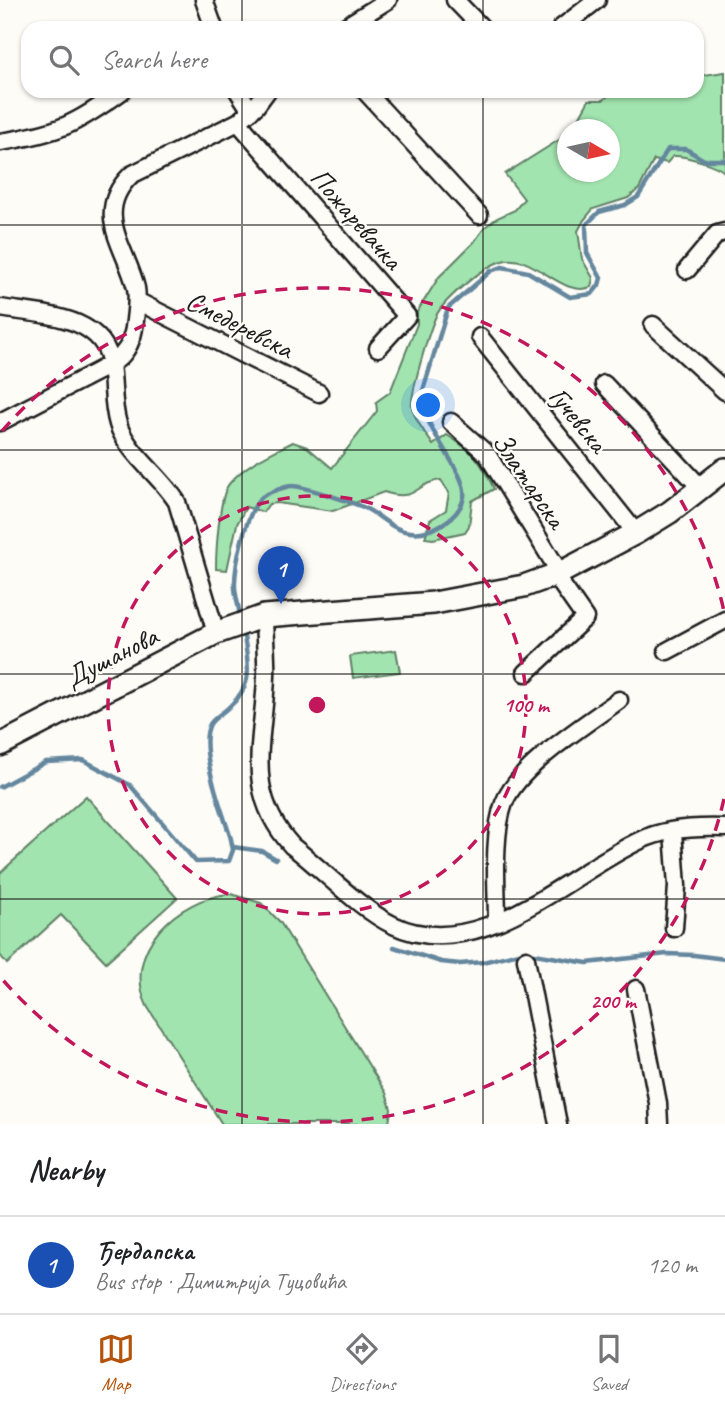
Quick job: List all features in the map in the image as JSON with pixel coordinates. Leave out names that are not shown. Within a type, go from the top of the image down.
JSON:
[{"type":"street","points":[[204,0],[212,21]]},
{"type":"street","points":[[354,21],[388,0]]},
{"type":"street","points":[[455,0],[475,21]]},
{"type":"street","points":[[570,21],[597,0]]},
{"type":"street","points":[[0,142],[44,135],[72,125],[112,98]]},
{"type":"street","points":[[240,98],[244,117]]},
{"type":"street","points":[[0,422],[111,364],[120,358],[131,340],[137,301],[136,289],[115,232],[112,216],[114,201],[121,185],[131,175],[244,117],[261,98]]},
{"type":"street","points":[[371,98],[479,215]]},
{"type":"street","name":"Пожаревачка","points":[[244,117],[407,316],[378,348]]},
{"type":"street","points":[[687,271],[717,234],[725,232]]},
{"type":"street","name":"Смедеревска","points":[[137,301],[319,393]]},
{"type":"street","points":[[0,308],[69,321],[92,330],[105,345],[111,364],[119,425],[126,440],[177,502],[266,676],[259,761],[265,801],[274,823],[292,846],[376,915],[407,931],[444,937],[469,933],[523,909],[642,839],[694,827],[725,828]]},
{"type":"street","points":[[653,325],[725,391]]},
{"type":"street","name":"Гучевска","points":[[480,337],[636,533]]},
{"type":"street","points":[[604,384],[700,487]]},
{"type":"street","name":"Златарска","points":[[451,422],[494,463],[585,618],[526,673]]},
{"type":"street","points":[[241,624],[299,612],[377,609],[434,603],[524,586],[558,574],[636,533],[670,512],[725,468]]},
{"type":"street","points":[[667,651],[725,620]]},
{"type":"street","name":"Душанова","points":[[0,745],[241,624]]},
{"type":"street","points":[[497,922],[498,840],[503,805],[513,786],[540,759],[619,700]]},
{"type":"street","points":[[673,832],[677,886],[674,928]]},
{"type":"street","points":[[526,959],[558,1124]]},
{"type":"street","points":[[636,989],[658,1103],[659,1124]]},
{"type":"green space","points":[[725,72],[725,173],[709,164],[684,157],[673,156],[667,163],[654,160],[639,189],[628,198],[593,209],[578,231],[582,259],[593,278],[591,287],[569,287],[525,263],[502,261],[466,283],[437,314],[421,361],[412,407],[433,445],[447,435],[464,447],[485,470],[494,489],[472,501],[469,526],[465,532],[433,539],[425,538],[430,520],[446,510],[449,493],[441,480],[410,494],[395,495],[384,492],[333,511],[277,503],[269,504],[263,512],[246,507],[237,524],[227,570],[216,569],[220,512],[229,484],[250,465],[293,442],[307,447],[332,468],[377,411],[376,402],[390,392],[417,324],[417,312],[439,277],[485,227],[515,210],[524,199],[505,174],[557,141],[557,182],[620,182],[620,119],[579,119],[589,100],[704,98],[704,75]]},
{"type":"green space","points":[[396,650],[400,672],[353,678],[350,656]]},
{"type":"green space","points":[[86,796],[177,898],[106,962],[61,915],[7,964],[0,955],[0,873]]},
{"type":"green space","points":[[231,894],[261,903],[280,922],[386,1093],[391,1109],[389,1124],[222,1124],[147,1006],[141,986],[142,966],[148,947],[159,930],[174,916],[192,905],[211,897]]},
{"type":"waterway","points":[[241,619],[235,588],[239,554],[251,514],[256,504],[268,494],[289,486],[306,489],[363,507],[398,529],[410,532],[435,528],[457,512],[464,497],[463,487],[430,424],[421,397],[448,308],[491,271],[502,267],[528,272],[570,297],[592,294],[601,278],[587,253],[586,225],[599,212],[625,205],[638,197],[668,149],[686,149],[704,160],[725,160]]},
{"type":"waterway","points":[[0,787],[46,762],[83,760],[130,785],[196,862],[229,861],[233,850],[209,764],[207,735],[210,724],[238,698],[246,681],[248,662],[243,631]]},
{"type":"waterway","points":[[233,847],[262,851],[276,859]]},
{"type":"waterway","points":[[394,947],[441,962],[460,964],[483,962],[523,952],[587,963],[667,954],[725,959]]},
{"type":"place","name":"Ђердапска","points":[[281,604]]}]
